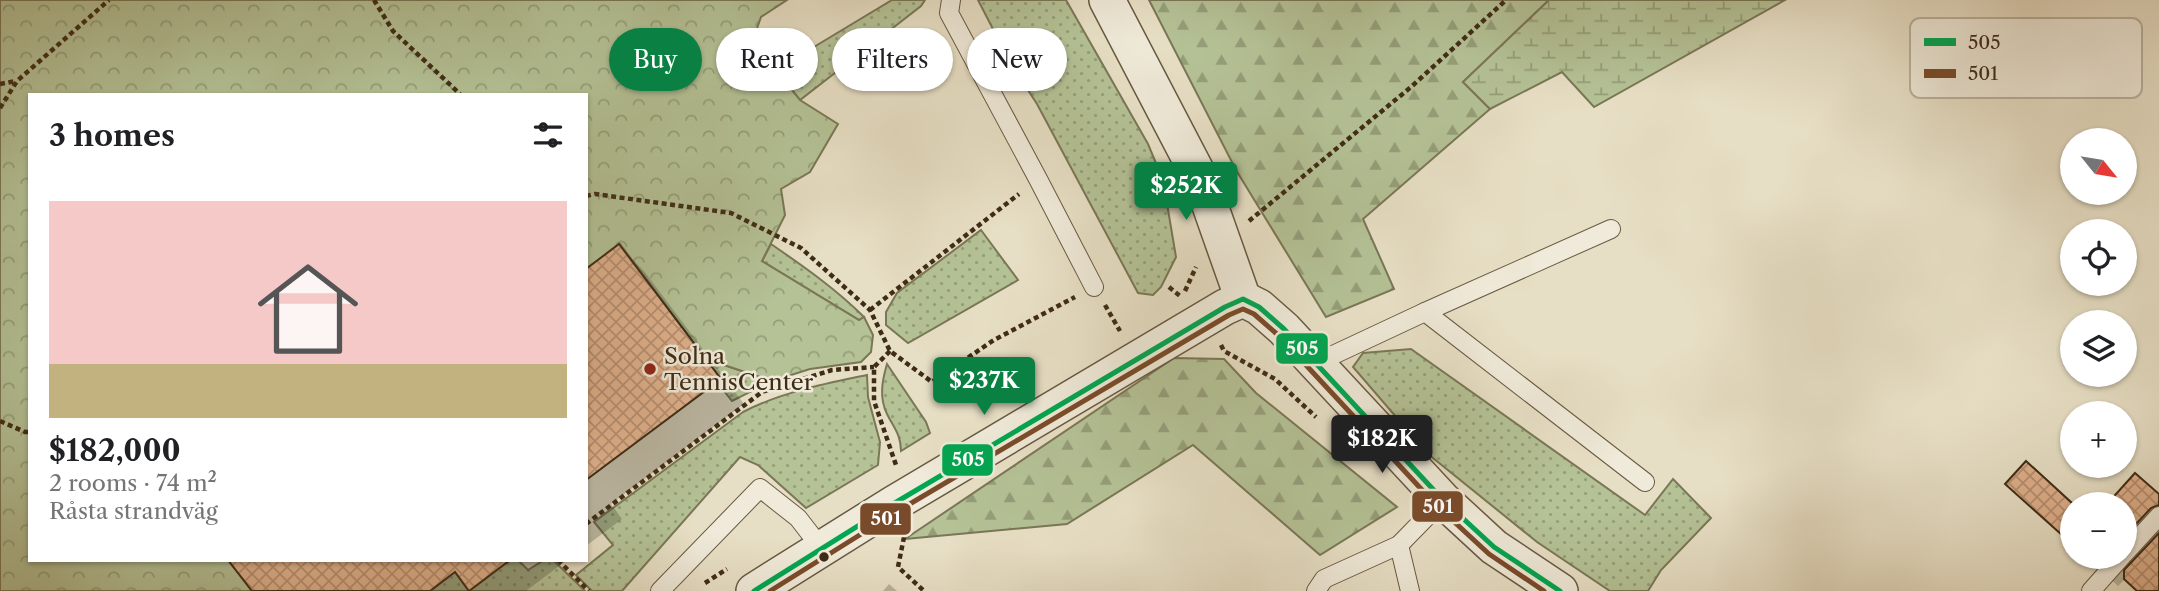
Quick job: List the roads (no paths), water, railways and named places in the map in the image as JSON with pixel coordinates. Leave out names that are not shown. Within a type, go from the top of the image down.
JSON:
[{"type":"street","points":[[1107,0],[1201,180],[1243,299],[1259,307],[1276,321],[1443,500],[1494,547],[1560,591]]},
{"type":"street","points":[[754,591],[893,504],[1214,313],[1243,299]]},
{"type":"lane","points":[[951,0],[949,13],[1094,287]]},
{"type":"lane","points":[[1316,363],[1611,229]]},
{"type":"lane","points":[[1425,312],[1645,482]]},
{"type":"lane","points":[[660,591],[760,488],[798,518],[822,549]]},
{"type":"lane","points":[[1315,591],[1324,579],[1399,545],[1443,500]]},
{"type":"lane","points":[[2137,540],[2159,516]]},
{"type":"lane","points":[[1399,545],[1410,591]]},
{"type":"lane","points":[[2091,591],[2111,569]]},
{"type":"place","name":"Solna TennisCenter","points":[[650,369]]}]
